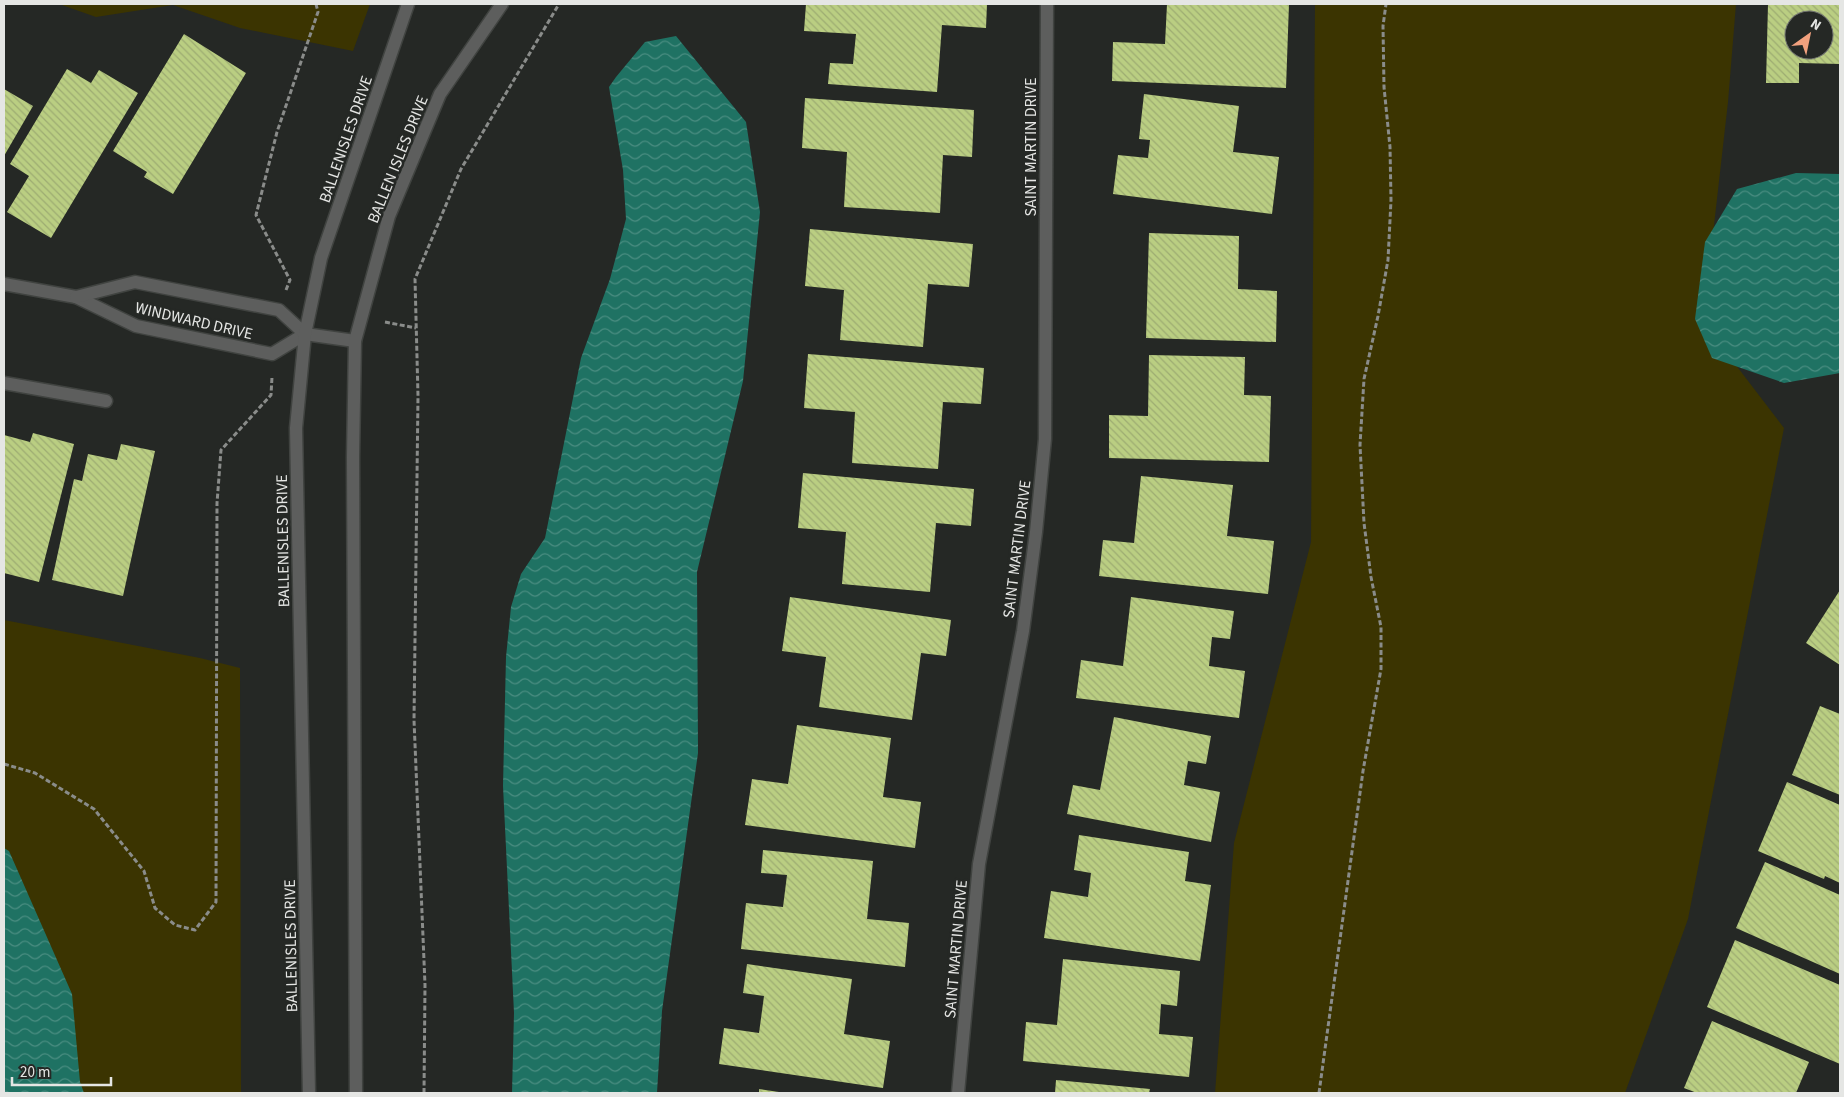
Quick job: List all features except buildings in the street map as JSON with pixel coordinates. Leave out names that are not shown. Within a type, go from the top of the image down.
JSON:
[{"type":"street","name":"BALLENISLES DRIVE","points":[[309,1093],[296,428],[305,334],[321,258],[408,4]]},
{"type":"street","name":"BALLEN ISLES DRIVE","points":[[355,341],[388,216],[440,94],[502,4]]},
{"type":"street","name":"SAINT MARTIN DRIVE","points":[[958,1093],[979,864],[1023,631],[1036,532],[1045,439],[1047,4]]},
{"type":"street","name":"WINDWARD DRIVE","points":[[76,297],[135,282],[279,310]]},
{"type":"street","name":"WINDWARD DRIVE","points":[[4,284],[76,297],[136,326],[272,354]]},
{"type":"street","points":[[279,310],[305,334],[355,341],[353,467],[356,1093]]},
{"type":"street","points":[[272,354],[305,334]]},
{"type":"street","points":[[4,383],[106,401]]},
{"type":"path","points":[[279,310],[290,280],[256,216],[277,132],[318,12],[316,4]]},
{"type":"path","points":[[424,1093],[425,985],[414,720],[418,396],[415,279],[461,169],[559,4]]},
{"type":"path","points":[[1319,1093],[1363,771],[1381,669],[1380,627],[1364,523],[1360,446],[1364,379],[1388,260],[1391,200],[1390,147],[1384,87],[1383,26],[1386,4]]},
{"type":"path","points":[[378,321],[416,328]]},
{"type":"path","points":[[4,764],[35,773],[94,809],[144,872],[155,908],[175,925],[195,930],[216,902],[217,503],[221,450],[271,395],[272,354]]},
{"type":"shaded area","points":[[59,4],[370,4],[353,51],[240,28],[173,5],[96,17]]},
{"type":"shaded area","points":[[1315,4],[1736,4],[1728,102],[1703,322],[1784,428],[1688,919],[1625,1093],[1215,1093],[1234,843],[1311,542]]},
{"type":"shaded area","points":[[4,620],[200,658],[240,668],[241,1093],[4,1093]]},
{"type":"water","points":[[676,36],[746,122],[760,212],[743,381],[697,572],[698,753],[662,1011],[657,1093],[512,1093],[514,1013],[503,786],[506,657],[511,607],[521,574],[545,538],[581,358],[610,279],[626,219],[623,170],[609,87],[645,42]]},
{"type":"water","points":[[1796,173],[1840,174],[1840,373],[1784,383],[1712,358],[1695,319],[1705,242],[1737,189]]},
{"type":"water","points":[[4,848],[9,851],[72,994],[80,1082],[84,1093],[4,1093]]}]
